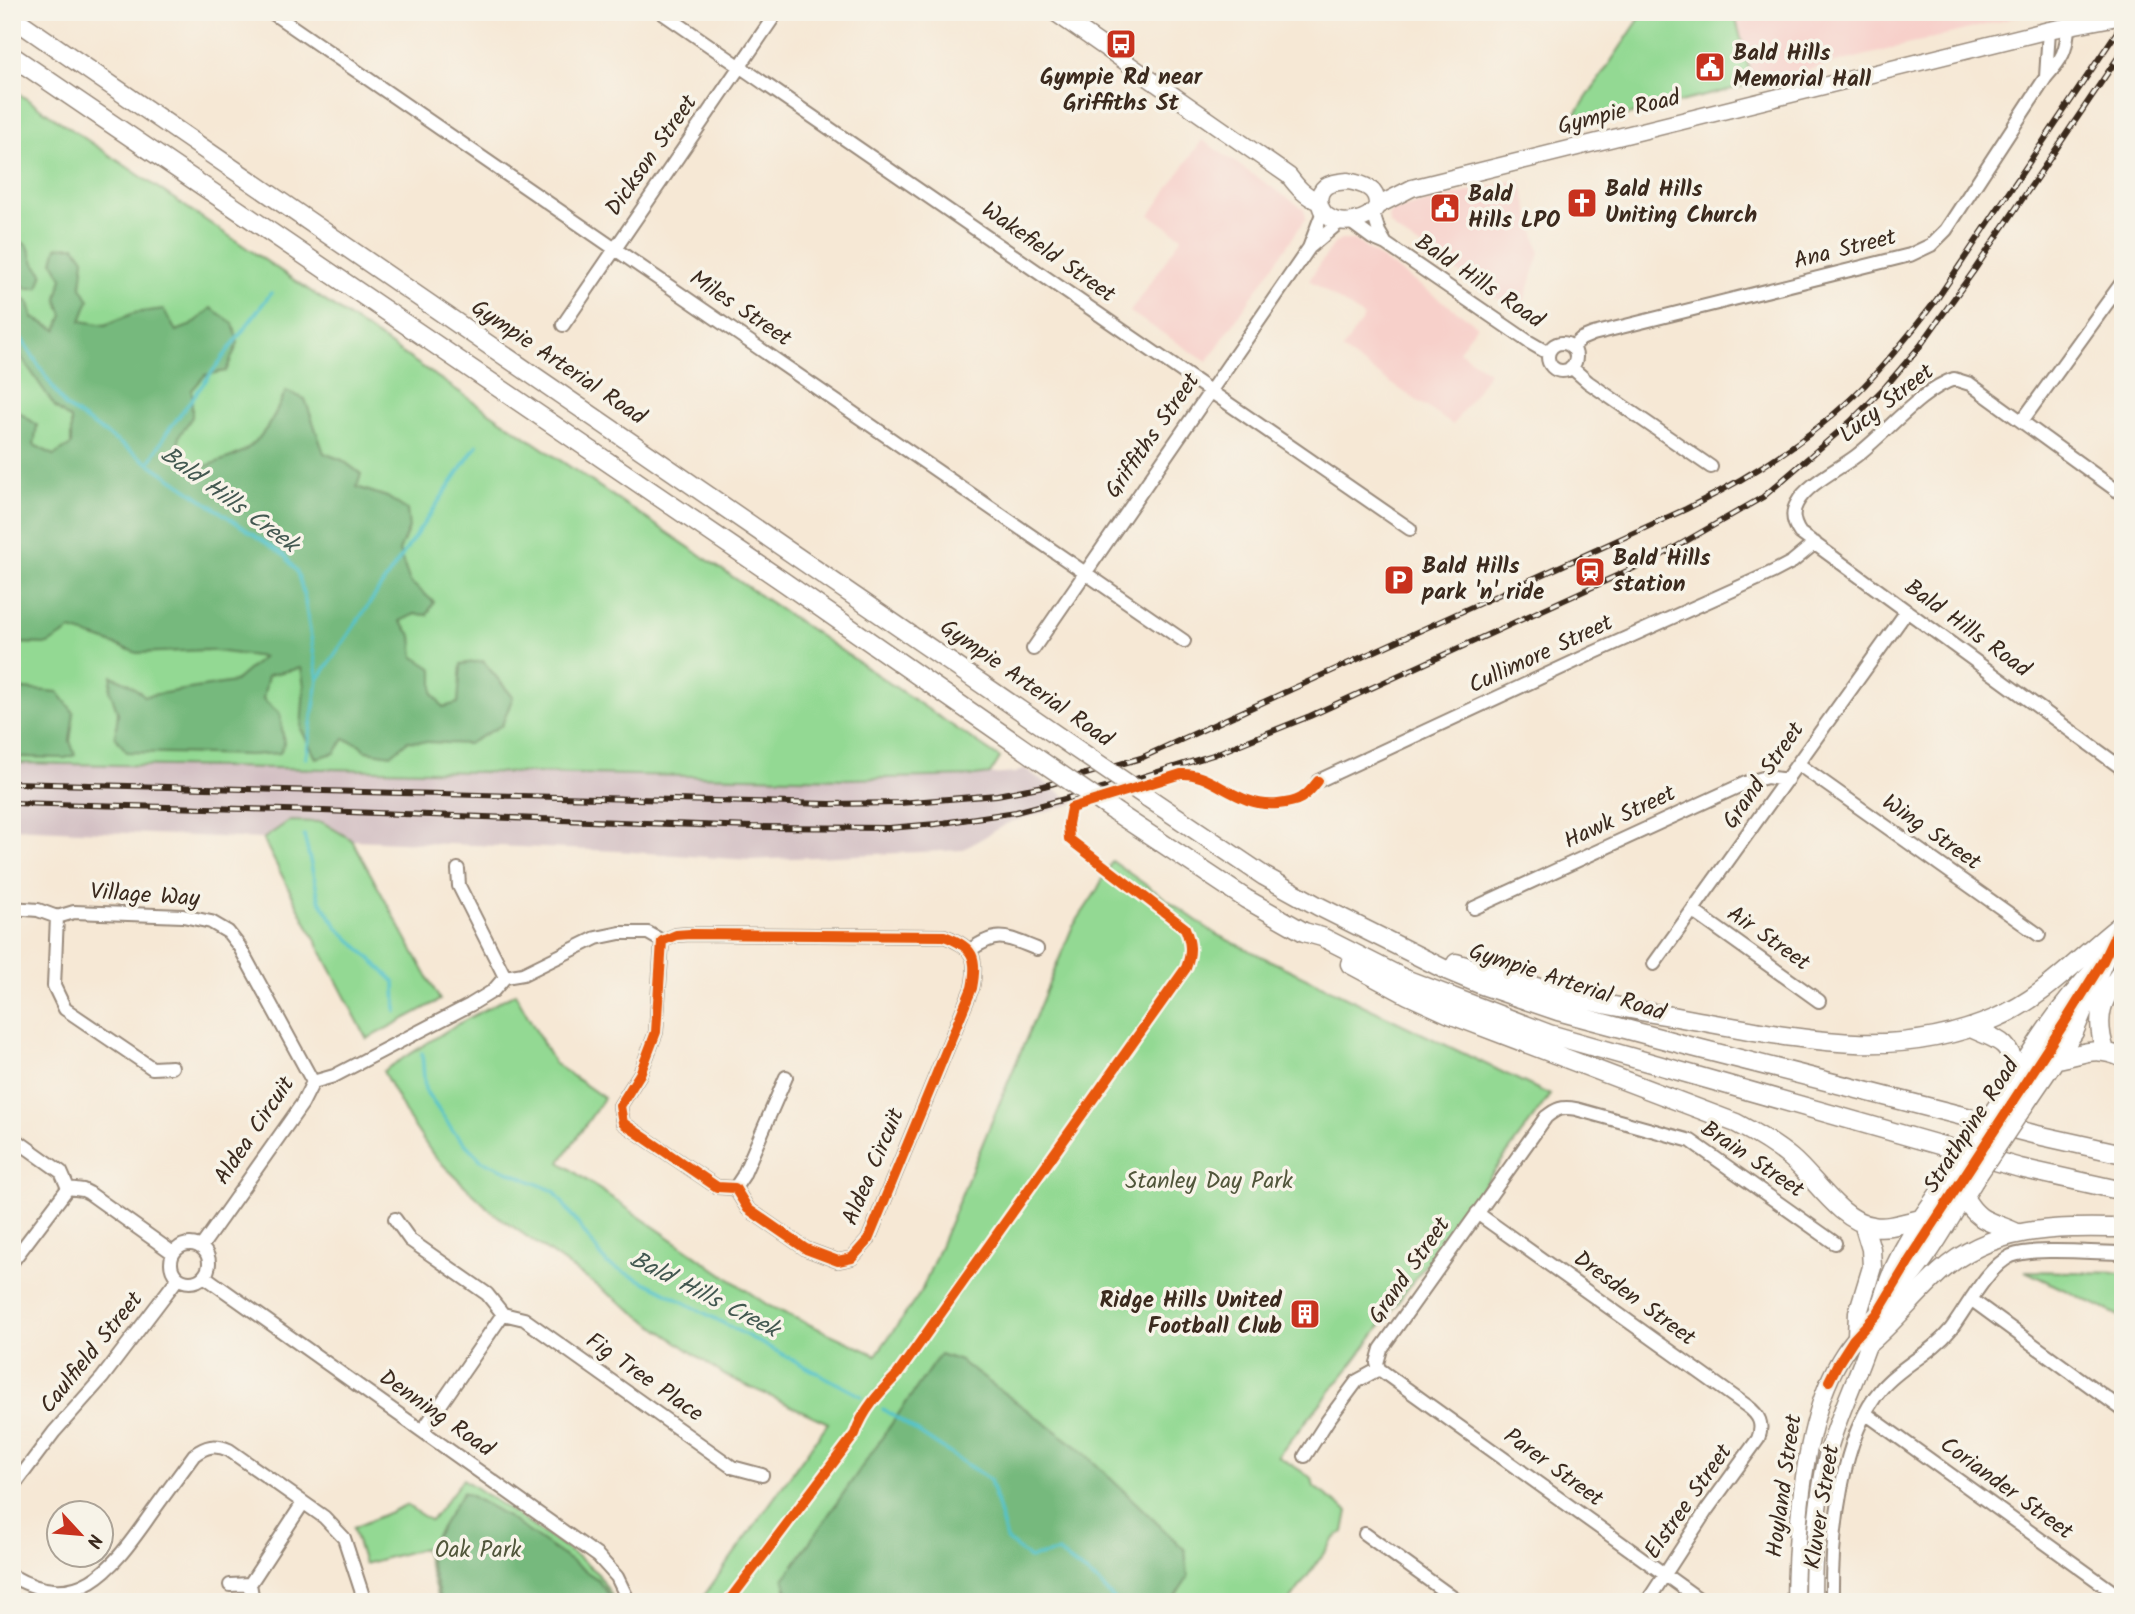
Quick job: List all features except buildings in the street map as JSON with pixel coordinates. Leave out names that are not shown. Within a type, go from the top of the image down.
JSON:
[{"type":"highway","name":"Gympie Arterial Road","points":[[12,17],[1072,746],[1264,876],[1318,906],[1446,970],[1558,1011],[2033,1134],[2123,1154]]},
{"type":"highway","points":[[12,55],[784,582],[1117,813],[1246,899],[1304,932],[1322,937],[1405,979],[1549,1034],[2020,1168],[2123,1191]]},
{"type":"highway","points":[[1415,953],[1426,950],[1494,975],[1600,1003],[1798,1039],[1861,1044],[1902,1043],[1932,1039],[1997,1018],[2037,995],[2068,972],[2095,945],[2121,929]]},
{"type":"highway","name":"Strathpine Road","points":[[1969,1190],[2080,1020],[2103,961],[2121,929]]},
{"type":"highway","points":[[1304,932],[1317,945],[1397,989],[1452,1015],[1706,1111],[1754,1133],[1793,1159],[1848,1215],[1863,1223],[1882,1227],[1921,1219]]},
{"type":"highway","name":"Strathpine Road","points":[[1921,1219],[2064,1003],[2103,961]]},
{"type":"highway","points":[[2105,1051],[2099,1027],[2101,1008],[2123,970]]},
{"type":"highway","points":[[1970,1028],[1998,1039],[2005,1045],[2018,1073]]},
{"type":"highway","points":[[2057,1059],[2089,1051],[2105,1051],[2123,1058]]},
{"type":"highway","points":[[1969,1190],[1980,1218],[2017,1233]]},
{"type":"highway","points":[[1863,1223],[1871,1249],[1872,1268],[1858,1312],[1863,1340],[1884,1331],[1941,1271],[1980,1246],[2017,1233],[2054,1228],[2123,1228]]},
{"type":"main road","points":[[1054,12],[1289,176],[1309,198],[1322,201],[1332,218],[1345,221],[1363,218],[1375,209],[1377,195],[1370,188],[1348,181],[1332,184],[1322,201]]},
{"type":"main road","name":"Gympie Road","points":[[1375,209],[1412,188],[2049,30],[2123,16]]},
{"type":"main road","name":"Gympie Road","points":[[1370,188],[1412,188]]},
{"type":"main road","name":"Strathpine Road","points":[[1877,1314],[1919,1268],[1969,1190]]},
{"type":"main road","name":"Strathpine Road","points":[[1877,1314],[1891,1270],[1905,1242],[1921,1219]]},
{"type":"main road","name":"Hoyland Street","points":[[1813,1602],[1816,1529],[1823,1478],[1863,1340],[1877,1314]]},
{"type":"main road","name":"Hoyland Street","points":[[1795,1602],[1802,1498],[1816,1420],[1833,1372],[1863,1340]]},
{"type":"street","name":"Miles Street","points":[[271,12],[1184,640]]},
{"type":"street","name":"Wakefield Street","points":[[661,12],[1410,529]]},
{"type":"street","name":"Dickson Street","points":[[563,325],[777,12]]},
{"type":"street","name":"Ana Street","points":[[1572,347],[1593,334],[1921,251],[1931,245],[1946,230],[2046,78],[2058,64],[2066,48],[2068,26]]},
{"type":"street","name":"Ana Street","points":[[2046,78],[2049,30]]},
{"type":"street","name":"Griffiths Street","points":[[1309,248],[1322,201]]},
{"type":"street","name":"Bald Hills Road","points":[[1375,209],[1379,232],[1386,244]]},
{"type":"street","name":"Griffiths Street","points":[[1033,649],[1309,248],[1345,221]]},
{"type":"street","name":"Bald Hills Road","points":[[1345,221],[1386,244],[1548,353]]},
{"type":"street","points":[[2022,421],[2123,281]]},
{"type":"street","points":[[1560,342],[1572,347],[1576,355],[1571,367],[1563,371],[1555,369],[1549,362],[1548,353],[1560,342]]},
{"type":"street","points":[[1571,367],[1711,467]]},
{"type":"street","name":"Lucy Street","points":[[1793,518],[1795,505],[1808,490],[1870,445],[1932,389],[1954,379],[1965,381],[2123,495]]},
{"type":"street","name":"Bald Hills Road","points":[[1793,518],[1800,533],[2123,769]]},
{"type":"street","name":"Cullimore Street","points":[[1318,781],[1773,572],[1792,562],[1815,543]]},
{"type":"street","name":"Grand Street","points":[[1654,964],[1906,611]]},
{"type":"street","name":"Wing Street","points":[[1798,764],[2039,935]]},
{"type":"street","name":"Hawk Street","points":[[1474,908],[1748,782],[1767,777],[1787,780]]},
{"type":"street","points":[[458,869],[459,886],[505,976]]},
{"type":"street","name":"Village Way","points":[[12,908],[38,910],[57,917],[75,912],[183,916],[211,922],[228,932],[239,946],[313,1082]]},
{"type":"street","name":"Air Street","points":[[1693,911],[1819,1001]]},
{"type":"street","points":[[57,917],[54,986],[65,1009],[152,1068],[172,1068]]},
{"type":"street","name":"Aldea Circuit","points":[[201,1247],[302,1104],[313,1082],[334,1076],[470,1005],[493,991],[505,976],[523,974],[596,938],[620,933],[648,933],[662,941],[676,935],[690,934],[944,936],[960,942],[970,950],[976,970],[972,988],[868,1240],[852,1258],[838,1261],[806,1250],[748,1209],[735,1188]]},
{"type":"street","points":[[970,950],[984,940],[1002,936],[1037,949]]},
{"type":"street","points":[[662,941],[656,1032],[640,1074],[620,1106],[623,1123],[717,1187],[735,1188],[743,1176],[786,1077]]},
{"type":"street","name":"Grand Street","points":[[1379,1369],[1377,1363],[1381,1349],[1546,1117],[1557,1108]]},
{"type":"street","name":"Brain Street","points":[[1557,1108],[1576,1109],[1691,1141],[1835,1243]]},
{"type":"street","points":[[12,1137],[61,1172],[68,1188]]},
{"type":"street","points":[[68,1188],[83,1190],[173,1253]]},
{"type":"street","points":[[12,1262],[68,1188]]},
{"type":"street","name":"Dresden Street","points":[[1478,1213],[1751,1409],[1762,1424]]},
{"type":"street","points":[[395,1219],[410,1240],[487,1294],[503,1314],[423,1430]]},
{"type":"street","points":[[195,1244],[201,1247],[206,1252],[209,1264],[204,1276],[194,1282],[178,1278],[171,1264],[173,1253],[183,1245],[195,1244]]},
{"type":"street","name":"Kluver Street","points":[[1832,1601],[1839,1504],[1852,1444],[1865,1413],[1878,1393],[1893,1377],[1950,1330],[1993,1270],[2012,1256],[2027,1252],[2123,1253]]},
{"type":"street","name":"Denning Road","points":[[204,1276],[598,1556],[617,1577],[629,1602]]},
{"type":"street","name":"Caulfield Street","points":[[12,1488],[54,1432],[103,1378],[178,1278]]},
{"type":"street","points":[[1972,1300],[2123,1410]]},
{"type":"street","name":"Fig Tree Place","points":[[503,1314],[524,1319],[732,1466],[762,1475]]},
{"type":"street","points":[[1306,1456],[1357,1381],[1379,1369]]},
{"type":"street","name":"Parer Street","points":[[1379,1369],[1703,1602]]},
{"type":"street","name":"Coriander Street","points":[[1865,1413],[2123,1599]]},
{"type":"street","name":"Elstree Street","points":[[1647,1602],[1754,1446],[1762,1424]]},
{"type":"street","points":[[12,1576],[38,1589],[58,1592],[77,1589],[99,1578],[119,1559],[194,1455],[211,1446],[221,1446],[324,1517],[344,1538],[365,1602]]},
{"type":"street","points":[[253,1601],[250,1584],[303,1503]]},
{"type":"street","points":[[1365,1534],[1459,1602]]},
{"type":"street","points":[[230,1585],[250,1584]]},
{"type":"street","points":[[1832,1601],[1862,1602]]},
{"type":"shaded area","points":[[1734,12],[2025,12],[2024,15],[1753,84]]},
{"type":"shaded area","points":[[1202,140],[1304,209],[1306,218],[1207,362],[1130,312],[1182,237],[1150,215]]},
{"type":"shaded area","points":[[1520,179],[1540,253],[1520,314],[1390,224],[1388,217],[1391,211]]},
{"type":"shaded area","points":[[1341,240],[1354,240],[1477,325],[1459,351],[1489,372],[1453,425],[1342,350],[1364,317],[1309,280],[1334,244]]},
{"type":"shaded area","points":[[12,763],[847,779],[975,776],[1016,773],[1024,768],[1075,803],[1010,822],[962,850],[750,860],[617,851],[352,840],[322,822],[289,821],[263,839],[12,828]]},
{"type":"green space","points":[[1644,12],[1734,12],[1753,84],[1575,128],[1573,118]]},
{"type":"green space","points":[[12,89],[1000,758],[990,774],[847,779],[12,763]]},
{"type":"green space","points":[[12,236],[28,246],[34,263],[43,273],[38,288],[25,288],[18,278],[12,275]]},
{"type":"green space","points":[[75,246],[84,259],[81,287],[89,300],[81,321],[105,325],[134,313],[163,309],[176,331],[192,325],[211,308],[233,323],[238,343],[226,371],[205,375],[192,390],[192,417],[179,436],[178,461],[195,471],[245,450],[267,428],[286,391],[305,399],[324,453],[342,460],[361,474],[357,487],[387,497],[407,510],[409,528],[399,551],[410,582],[434,602],[427,615],[415,614],[400,621],[412,636],[414,657],[433,669],[433,693],[443,707],[458,703],[461,664],[483,661],[513,697],[502,725],[468,744],[408,741],[391,755],[366,751],[359,744],[344,739],[335,753],[316,758],[301,729],[304,686],[301,668],[268,675],[263,699],[280,714],[284,744],[280,753],[250,755],[127,752],[115,737],[118,713],[110,691],[112,676],[128,683],[145,696],[234,682],[263,657],[207,650],[137,653],[71,630],[48,644],[12,643],[12,407],[37,425],[34,445],[54,455],[71,445],[71,420],[56,408],[12,343],[12,289],[29,303],[33,318],[57,330],[63,315],[57,299],[62,278],[53,262],[57,247]]},
{"type":"green space","points":[[12,688],[58,692],[74,713],[70,741],[75,755],[65,758],[12,757]]},
{"type":"green space","points":[[289,821],[322,822],[352,840],[440,1000],[367,1039],[263,839]]},
{"type":"green space","name":"Stanley Day Park","points":[[1112,861],[1217,935],[1550,1095],[1354,1362],[1278,1456],[1312,1478],[1314,1487],[1348,1511],[1344,1532],[1334,1539],[1289,1602],[709,1602],[703,1597],[828,1423],[724,1375],[492,1212],[434,1156],[407,1116],[383,1071],[454,1026],[515,993],[554,1063],[604,1098],[560,1162],[769,1306],[876,1355],[921,1292],[1072,928],[1096,892]]},
{"type":"green space","points":[[2025,1271],[2123,1273],[2123,1318]]},
{"type":"green space","points":[[940,1354],[960,1361],[1079,1448],[1185,1550],[1188,1577],[1171,1602],[789,1602],[784,1579]]},
{"type":"green space","name":"Oak Park","points":[[463,1479],[578,1557],[598,1574],[616,1602],[439,1602],[424,1548],[364,1564],[353,1528],[406,1505],[431,1521]]},
{"type":"green space","name":"Oak Park","points":[[463,1492],[497,1510],[597,1579],[614,1602],[441,1602],[427,1550]]},
{"type":"waterway","points":[[149,463],[168,431],[271,293]]},
{"type":"waterway","name":"Bald Hills Creek","points":[[12,324],[65,406],[285,556],[297,572],[304,595],[318,680],[306,758]]},
{"type":"waterway","points":[[319,678],[477,445]]},
{"type":"waterway","name":"Bald Hills Creek","points":[[304,835],[319,899],[338,928],[395,982],[396,1012]]},
{"type":"waterway","name":"Bald Hills Creek","points":[[422,1053],[425,1090],[453,1131],[481,1160],[554,1191],[607,1264],[861,1396]]},
{"type":"waterway","name":"Bald Hills Creek","points":[[883,1409],[990,1480],[1007,1540],[1029,1558],[1058,1552],[1099,1583],[1116,1602]]},
{"type":"railway","points":[[12,783],[830,804],[900,803],[997,795],[1044,786],[1141,758],[1686,509],[1757,470],[1824,423],[1864,386],[1902,344],[1937,299],[2123,23]]},
{"type":"railway","points":[[12,803],[752,827],[889,828],[1016,812],[1213,755],[1310,716],[1660,556],[1763,497],[1850,422],[1920,346],[2123,50]]},
{"type":"cycle path","points":[[728,1602],[855,1434],[867,1410],[897,1375],[1186,968],[1190,948],[1185,928],[1069,839],[1071,808],[1181,774],[1204,778],[1237,796],[1263,804],[1296,800],[1318,781]]},
{"type":"cycle path","points":[[1829,1381],[1853,1340],[1877,1314],[2065,1022],[2103,961],[2123,919]]},
{"type":"cycle path","points":[[690,934],[944,936],[968,949],[972,955],[972,988],[868,1240],[852,1258],[838,1261],[806,1249],[748,1209],[735,1188],[717,1187],[623,1123],[620,1106],[640,1074],[656,1032],[662,941],[676,935],[690,934]]},
{"type":"place","name":"Gympie Rd near Griffiths St","points":[[1121,44]]},
{"type":"place","name":"Bald Hills Memorial Hall","points":[[1710,67]]},
{"type":"place","name":"Bald Hills Uniting Church","points":[[1582,203]]},
{"type":"place","name":"Bald Hills LPO","points":[[1445,208]]},
{"type":"place","name":"Bald Hills station","points":[[1590,572]]},
{"type":"place","name":"Bald Hills park 'n' ride","points":[[1399,580]]},
{"type":"place","name":"Ridge Hills United Football Club","points":[[1305,1314]]}]
